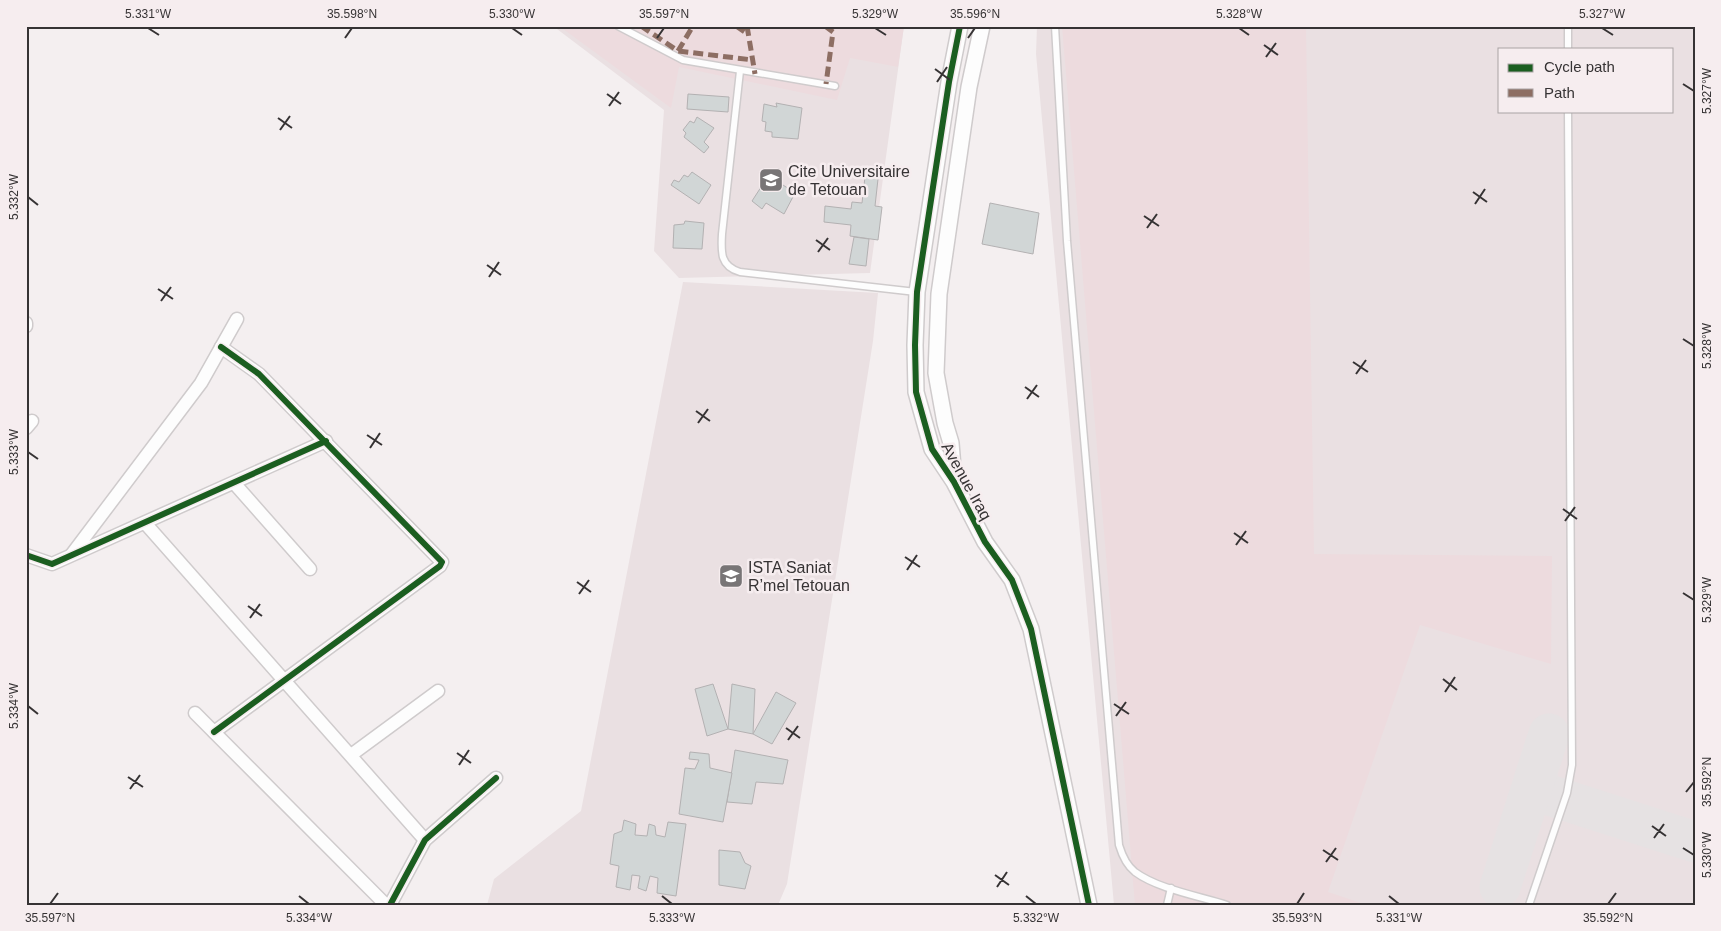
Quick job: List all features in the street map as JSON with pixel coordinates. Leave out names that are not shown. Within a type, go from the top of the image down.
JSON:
[{"type":"street","name":"Avenue Iraq","points":[[960,26],[949,82],[917,292],[915,371],[919,408],[932,449],[954,482],[985,542],[1012,580],[1023,605],[1030,629],[1089,905]]},
{"type":"street","name":"Avenue Iraq","points":[[954,482],[951,443],[938,391],[936,349],[939,294],[966,106],[982,26]]},
{"type":"street","points":[[70,556],[201,383],[236,319]]},
{"type":"street","points":[[214,732],[440,566],[442,562],[259,374],[221,347]]},
{"type":"street","points":[[26,555],[52,564],[326,441]]},
{"type":"street","points":[[234,483],[310,569]]},
{"type":"street","points":[[145,522],[425,840]]},
{"type":"street","points":[[351,755],[438,691]]},
{"type":"street","points":[[195,713],[386,905]]},
{"type":"street","points":[[390,905],[425,840],[496,778]]},
{"type":"lane","points":[[618,26],[683,60],[835,86]]},
{"type":"lane","points":[[1055,26],[1067,241],[1119,845],[1124,860],[1134,871],[1146,879],[1227,905]]},
{"type":"lane","points":[[1568,26],[1568,48]]},
{"type":"lane","points":[[740,71],[722,234],[723,259],[726,266],[740,272],[917,292]]},
{"type":"lane","points":[[1529,905],[1567,792],[1572,764],[1568,112]]},
{"type":"lane","points":[[1167,905],[1171,888]]},
{"type":"shaded area","name":"Cite Universitaire de Tetouan","points":[[553,26],[904,26],[870,273],[679,278],[654,251],[664,110]]},
{"type":"shaded area","points":[[559,26],[904,26],[898,67],[850,58],[837,100],[679,67],[671,108]]},
{"type":"shaded area","points":[[1037,26],[1695,26],[1695,905],[1114,905],[1036,54]]},
{"type":"shaded area","points":[[1062,26],[1306,26],[1314,554],[1552,556],[1551,664],[1420,625],[1328,892],[1367,905],[1135,905]]},
{"type":"shaded area","name":"ISTA Saniat R’mel Tetouan","points":[[683,282],[878,293],[873,341],[787,884],[778,905],[487,905],[494,879],[581,811]]},
{"type":"building","points":[[688,94],[729,97],[728,112],[687,109]]},
{"type":"building","points":[[776,103],[802,108],[798,139],[772,137],[772,132],[765,131],[766,122],[762,121],[764,104],[777,107]]},
{"type":"building","points":[[697,117],[714,128],[704,142],[709,147],[704,153],[684,137],[686,133],[683,130],[690,121],[694,123]]},
{"type":"building","points":[[692,172],[711,185],[699,204],[671,185],[674,180],[679,182],[684,175],[688,177]]},
{"type":"building","points":[[865,177],[878,179],[875,206],[882,207],[878,240],[850,236],[851,225],[824,222],[825,206],[851,209],[852,202],[862,203]]},
{"type":"building","points":[[774,179],[795,193],[784,214],[766,203],[762,209],[752,201],[763,184],[769,188]]},
{"type":"building","points":[[990,203],[1039,213],[1033,254],[982,244]]},
{"type":"building","points":[[685,221],[704,223],[702,249],[673,248],[674,225],[684,224]]},
{"type":"building","points":[[854,237],[869,239],[866,266],[849,264]]},
{"type":"building","points":[[713,684],[728,729],[707,736],[695,689]]},
{"type":"building","points":[[732,684],[755,689],[753,734],[728,729]]},
{"type":"building","points":[[776,692],[796,703],[772,744],[753,734]]},
{"type":"building","points":[[735,750],[788,760],[783,784],[756,782],[752,804],[727,802]]},
{"type":"building","points":[[690,752],[709,754],[710,768],[732,773],[723,822],[679,814],[685,768],[695,769],[699,760],[689,759]]},
{"type":"building","points":[[624,820],[636,824],[635,835],[647,836],[649,824],[655,826],[656,835],[665,837],[668,822],[686,824],[676,896],[657,893],[658,878],[650,876],[646,891],[638,888],[640,876],[632,875],[630,890],[616,887],[619,866],[610,864],[614,834],[622,831]]},
{"type":"building","points":[[719,850],[740,852],[745,863],[751,866],[745,889],[719,885]]},
{"type":"taxiway","points":[[1500,887],[1549,734]]},
{"type":"taxiway","points":[[1535,778],[1539,787],[1549,795],[1695,842]]},
{"type":"marked path","points":[[641,26],[678,51],[753,60]]},
{"type":"marked path","points":[[678,51],[693,26]]},
{"type":"marked path","points":[[736,26],[748,34]]},
{"type":"marked path","points":[[747,26],[755,74]]},
{"type":"marked path","points":[[825,26],[833,32],[826,84]]},
{"type":"cycle path","points":[[960,26],[949,82],[917,292],[916,392],[932,449],[954,482],[985,542],[1012,580],[1031,629],[1089,905]]},
{"type":"cycle path","points":[[214,732],[440,566],[442,562],[259,374],[221,347]]},
{"type":"cycle path","points":[[26,555],[52,564],[326,441]]},
{"type":"cycle path","points":[[390,905],[425,840],[496,778]]},
{"type":"place","name":"Cite Universitaire de Tetouan","points":[[771,180]]},
{"type":"place","name":"ISTA Saniat R’mel Tetouan","points":[[731,576]]}]
